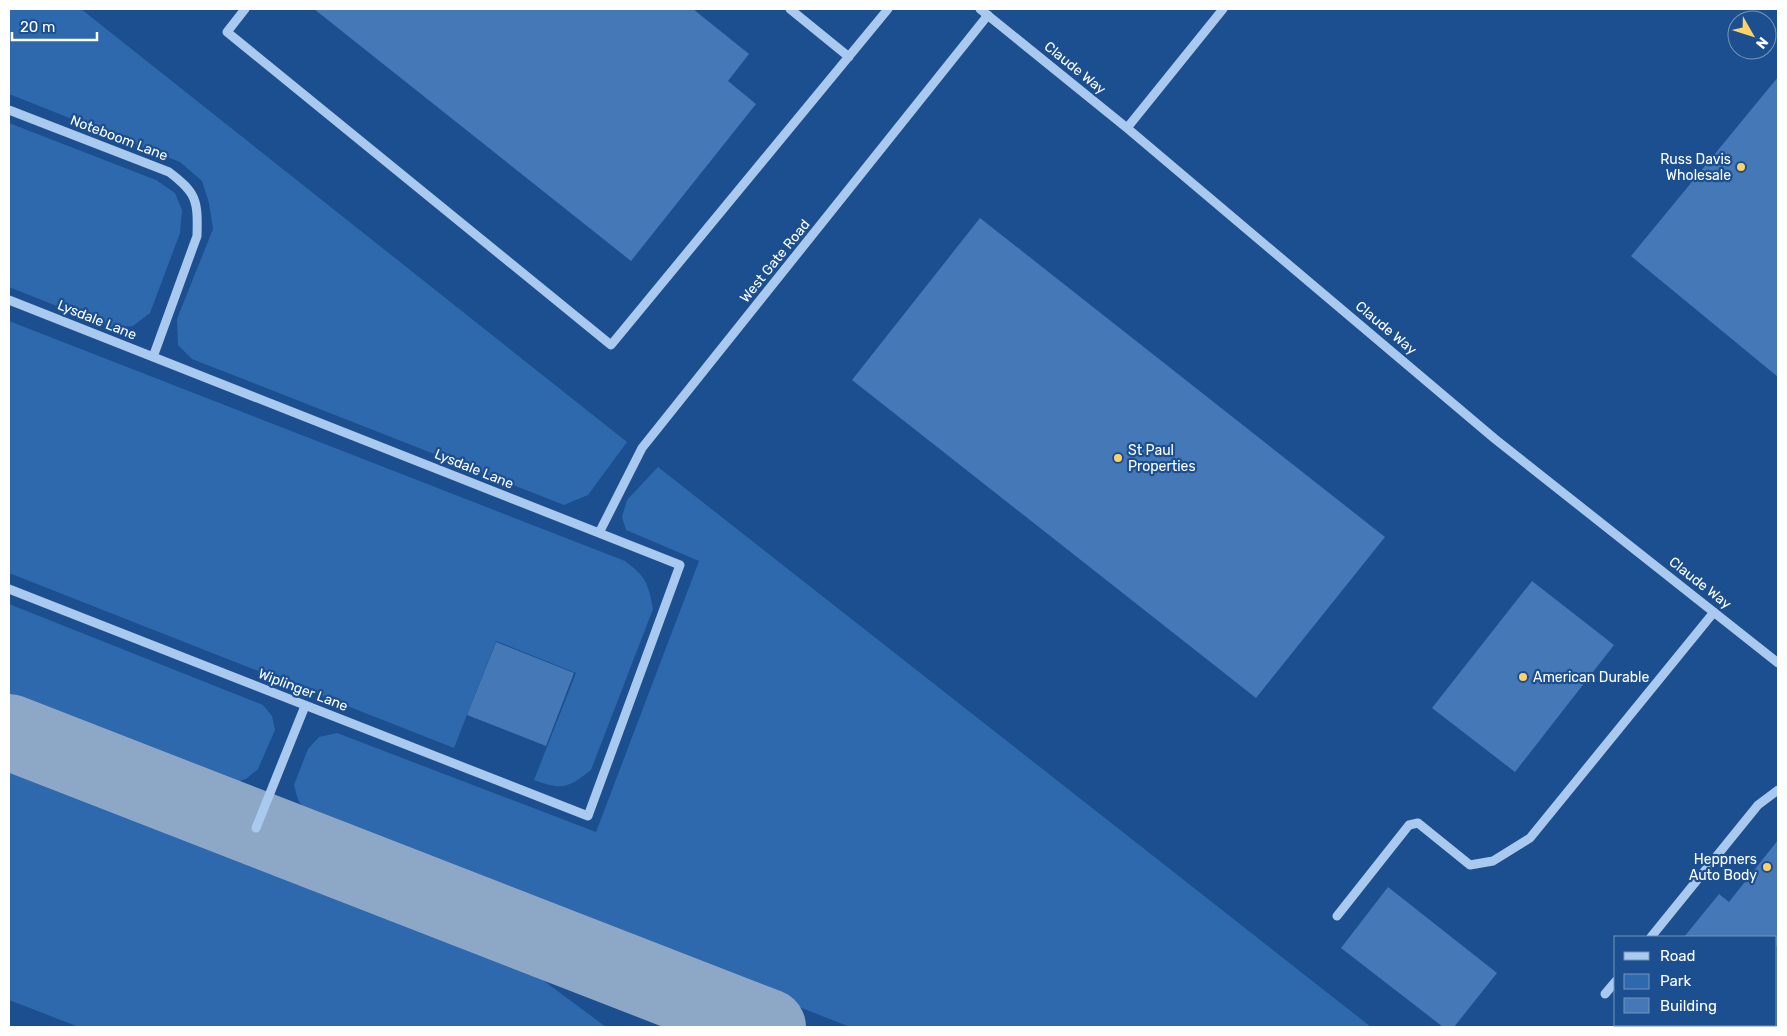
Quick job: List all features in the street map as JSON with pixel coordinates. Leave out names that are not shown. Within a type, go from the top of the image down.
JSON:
[{"type":"street","points":[[245,9],[228,32],[611,344],[888,9]]},
{"type":"street","points":[[790,9],[849,56]]},
{"type":"street","name":"Claude Way","points":[[980,9],[1127,128],[1495,439],[1778,663]]},
{"type":"street","points":[[1127,128],[1223,9]]},
{"type":"street","name":"West Gate Road","points":[[599,533],[642,448],[988,15]]},
{"type":"street","name":"Noteboom Lane","points":[[9,110],[169,172],[186,185],[194,198],[198,217],[197,236],[153,357]]},
{"type":"street","name":"Lysdale Lane","points":[[9,300],[680,565],[588,816]]},
{"type":"street","name":"Wiplinger Lane","points":[[9,589],[588,816]]},
{"type":"street","points":[[1337,916],[1409,825],[1418,823],[1470,865],[1493,861],[1530,838],[1714,612]]},
{"type":"street","points":[[256,828],[305,706]]},
{"type":"street","points":[[1652,936],[1758,805],[1778,790]]},
{"type":"street","points":[[1605,994],[1614,983]]},
{"type":"green space","points":[[9,9],[81,9],[627,442],[588,495],[564,505],[192,359],[178,345],[177,319],[213,229],[209,203],[202,181],[180,162],[9,94]]},
{"type":"green space","points":[[9,123],[156,180],[175,193],[182,210],[180,233],[150,313],[133,326],[112,328],[9,287]]},
{"type":"green space","points":[[9,321],[625,561],[638,571],[647,586],[653,609],[591,770],[576,781],[564,786],[551,785],[534,780],[576,673],[496,641],[454,748],[9,573]]},
{"type":"green space","points":[[658,467],[1371,1027],[850,1027],[308,814],[298,800],[294,785],[308,749],[319,737],[337,733],[596,832],[699,561],[626,530],[622,517],[627,500]]},
{"type":"green space","points":[[9,604],[263,705],[272,716],[275,730],[258,769],[246,779],[230,784],[9,697]]},
{"type":"green space","points":[[9,756],[501,949],[606,1027],[79,1027],[9,1000]]},
{"type":"building","points":[[314,9],[693,9],[749,54],[728,81],[756,104],[631,261]]},
{"type":"building","name":"Russ Davis Wholesale","points":[[1778,77],[1778,377],[1631,256]]},
{"type":"building","name":"St Paul Properties","points":[[980,218],[1385,537],[1256,698],[852,380]]},
{"type":"building","name":"American Durable","points":[[1532,581],[1614,645],[1515,772],[1432,708]]},
{"type":"building","points":[[496,642],[574,673],[546,746],[467,715]]},
{"type":"building","name":"Heppners Auto Body","points":[[1778,840],[1777,945],[1777,936],[1685,936],[1719,894],[1729,902]]},
{"type":"building","points":[[1388,887],[1497,973],[1454,1027],[1443,1027],[1341,948]]},
{"type":"building","points":[[1642,1026],[1712,1026],[1711,1027]]},
{"type":"taxiway","points":[[9,732],[768,1027]]},
{"type":"place","name":"Russ Davis Wholesale","points":[[1741,167]]},
{"type":"place","name":"St Paul Properties","points":[[1118,458]]},
{"type":"place","name":"American Durable","points":[[1523,677]]},
{"type":"place","name":"Heppners Auto Body","points":[[1767,867]]}]
